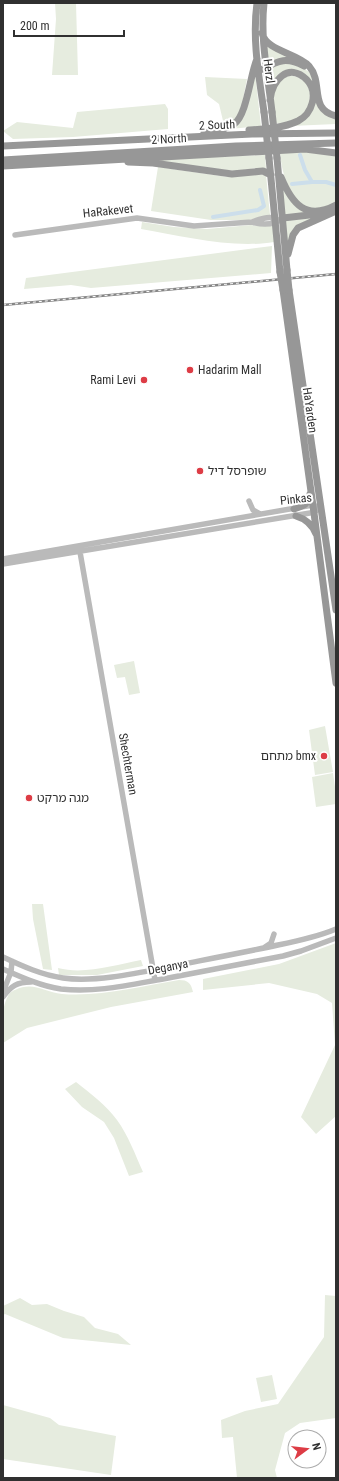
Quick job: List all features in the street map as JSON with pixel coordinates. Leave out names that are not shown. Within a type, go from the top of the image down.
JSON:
[{"type":"highway","name":"Herzl","points":[[257,3],[254,32],[256,59],[271,175]]},
{"type":"highway","name":"Herzl","points":[[264,3],[262,33],[275,140]]},
{"type":"highway","points":[[262,33],[264,40],[269,44],[307,64],[316,79],[321,106],[327,113],[336,116]]},
{"type":"highway","points":[[180,138],[234,125],[240,118],[245,105],[256,59]]},
{"type":"highway","points":[[258,73],[278,61],[293,61],[307,68],[316,79]]},
{"type":"highway","points":[[208,132],[267,129],[290,124],[302,119],[309,111],[313,101],[310,85],[305,79],[294,73],[288,73],[281,76],[275,82],[270,100]]},
{"type":"highway","name":"2 South","points":[[3,146],[336,132]]},
{"type":"highway","name":"HaYarden","points":[[275,140],[278,170],[278,220],[285,268]]},
{"type":"highway","name":"2 North","points":[[3,160],[236,146],[336,143]]},
{"type":"highway","points":[[3,166],[305,149],[336,153]]},
{"type":"highway","points":[[94,160],[153,164],[232,174],[263,171],[271,175],[274,203],[278,213],[278,220],[336,210]]},
{"type":"highway","points":[[278,170],[289,196],[298,205],[314,211],[326,209],[336,205]]},
{"type":"highway","points":[[285,268],[291,240],[296,230],[302,225],[336,210]]},
{"type":"highway","name":"HaYarden","points":[[278,220],[284,234],[286,290],[310,483],[336,610]]},
{"type":"highway","name":"HaYarden","points":[[286,290],[316,509],[317,538],[336,683]]},
{"type":"highway","points":[[310,483],[309,498],[307,502],[295,512],[307,521],[313,528],[317,538]]},
{"type":"street","name":"HaRakevet","points":[[15,235],[137,218],[194,226],[252,222],[258,219],[278,220]]},
{"type":"street","points":[[249,501],[253,510],[260,515]]},
{"type":"street","name":"Pinkas","points":[[3,564],[80,552],[316,509]]},
{"type":"street","name":"Pinkas","points":[[3,559],[260,515],[295,512]]},
{"type":"street","name":"Shechterman","points":[[80,552],[155,980]]},
{"type":"street","name":"Deganya","points":[[3,957],[34,971],[64,978],[97,978],[153,970],[259,950],[307,939],[336,929]]},
{"type":"street","points":[[259,950],[271,943],[274,934]]},
{"type":"street","name":"Deganya","points":[[4,971],[11,972],[34,982],[59,989],[77,990],[113,987],[283,956],[308,949],[336,938]]},
{"type":"street","points":[[4,971],[12,961]]},
{"type":"street","points":[[3,992],[11,972],[12,961]]},
{"type":"street","points":[[3,997],[13,985],[23,982],[34,982]]},
{"type":"shaded area","points":[[55,3],[76,3],[78,75],[52,75],[56,19]]},
{"type":"shaded area","points":[[268,46],[291,59],[267,65],[265,49]]},
{"type":"shaded area","points":[[283,62],[302,67],[309,72],[312,76],[315,97],[336,118],[336,124],[291,126],[308,117],[312,84],[290,71],[271,91],[269,67]]},
{"type":"shaded area","points":[[255,73],[261,126],[230,129],[235,127]]},
{"type":"shaded area","points":[[290,75],[306,82],[310,93],[309,106],[301,117],[282,124],[276,123],[273,101],[274,91],[279,81]]},
{"type":"shaded area","points":[[205,77],[247,79],[242,104],[236,120],[224,125],[219,104],[207,95]]},
{"type":"shaded area","points":[[165,104],[168,109],[168,129],[73,137],[13,139],[3,131],[17,122],[73,128],[77,112]]},
{"type":"shaded area","points":[[280,152],[306,152],[336,156],[336,202],[323,208],[312,208],[302,204],[294,197],[284,176]]},
{"type":"shaded area","points":[[265,155],[266,169],[257,168],[235,171],[159,162],[159,159]]},
{"type":"shaded area","points":[[158,167],[228,177],[256,174],[266,175],[270,215],[249,220],[211,220],[151,211]]},
{"type":"shaded area","points":[[282,181],[286,192],[314,212],[284,216]]},
{"type":"shaded area","points":[[321,215],[301,224],[287,256],[284,219]]},
{"type":"shaded area","points":[[142,222],[174,227],[207,229],[251,225],[273,225],[274,242],[242,244],[208,241],[141,229]]},
{"type":"shaded area","points":[[272,246],[271,273],[91,288],[71,285],[24,289],[26,278]]},
{"type":"shaded area","points":[[134,661],[140,693],[129,695],[125,677],[117,678],[114,665]]},
{"type":"shaded area","points":[[325,726],[333,772],[315,775],[309,730]]},
{"type":"shaded area","points":[[333,773],[336,804],[316,807],[312,777]]},
{"type":"shaded area","points":[[32,904],[43,904],[52,970],[43,969],[33,919]]},
{"type":"shaded area","points":[[336,943],[336,1116],[316,1134],[301,1117],[335,1045],[332,1003],[317,994],[269,983],[203,990],[203,979],[279,964]]},
{"type":"shaded area","points":[[141,960],[143,966],[97,975],[59,975],[58,968],[68,970],[89,970]]},
{"type":"shaded area","points":[[179,980],[189,983],[193,992],[111,1007],[27,1028],[3,1043],[3,1011],[7,998],[14,990],[33,987],[56,993],[77,995],[121,990]]},
{"type":"shaded area","points":[[76,1082],[103,1104],[117,1120],[128,1138],[143,1172],[129,1176],[114,1138],[104,1122],[82,1107],[65,1089]]},
{"type":"shaded area","points":[[325,1295],[336,1296],[336,1418],[300,1423],[291,1429],[287,1429],[275,1470],[277,1478],[237,1478],[233,1437],[222,1438],[221,1420],[245,1411],[278,1404],[324,1337]]},
{"type":"shaded area","points":[[20,1298],[32,1305],[47,1304],[84,1317],[95,1328],[118,1334],[131,1345],[63,1338],[5,1314],[3,1315],[3,1306]]},
{"type":"shaded area","points":[[272,1375],[277,1399],[261,1402],[256,1378]]},
{"type":"shaded area","points":[[3,1405],[50,1418],[59,1425],[116,1436],[111,1475],[3,1459]]},
{"type":"waterway","points":[[300,155],[305,170],[312,182],[326,182],[336,185]]},
{"type":"waterway","points":[[292,184],[312,182]]},
{"type":"waterway","points":[[213,217],[258,210],[264,206],[260,190]]},
{"type":"railway","points":[[3,305],[336,274]]},
{"type":"place","name":"Hadarim Mall","points":[[190,370]]},
{"type":"place","name":"Rami Levi","points":[[144,380]]},
{"type":"place","name":"שופרסל דיל","points":[[200,471]]},
{"type":"place","name":"מתחם bmx","points":[[324,756]]},
{"type":"place","name":"מגה מרקט","points":[[29,798]]}]
